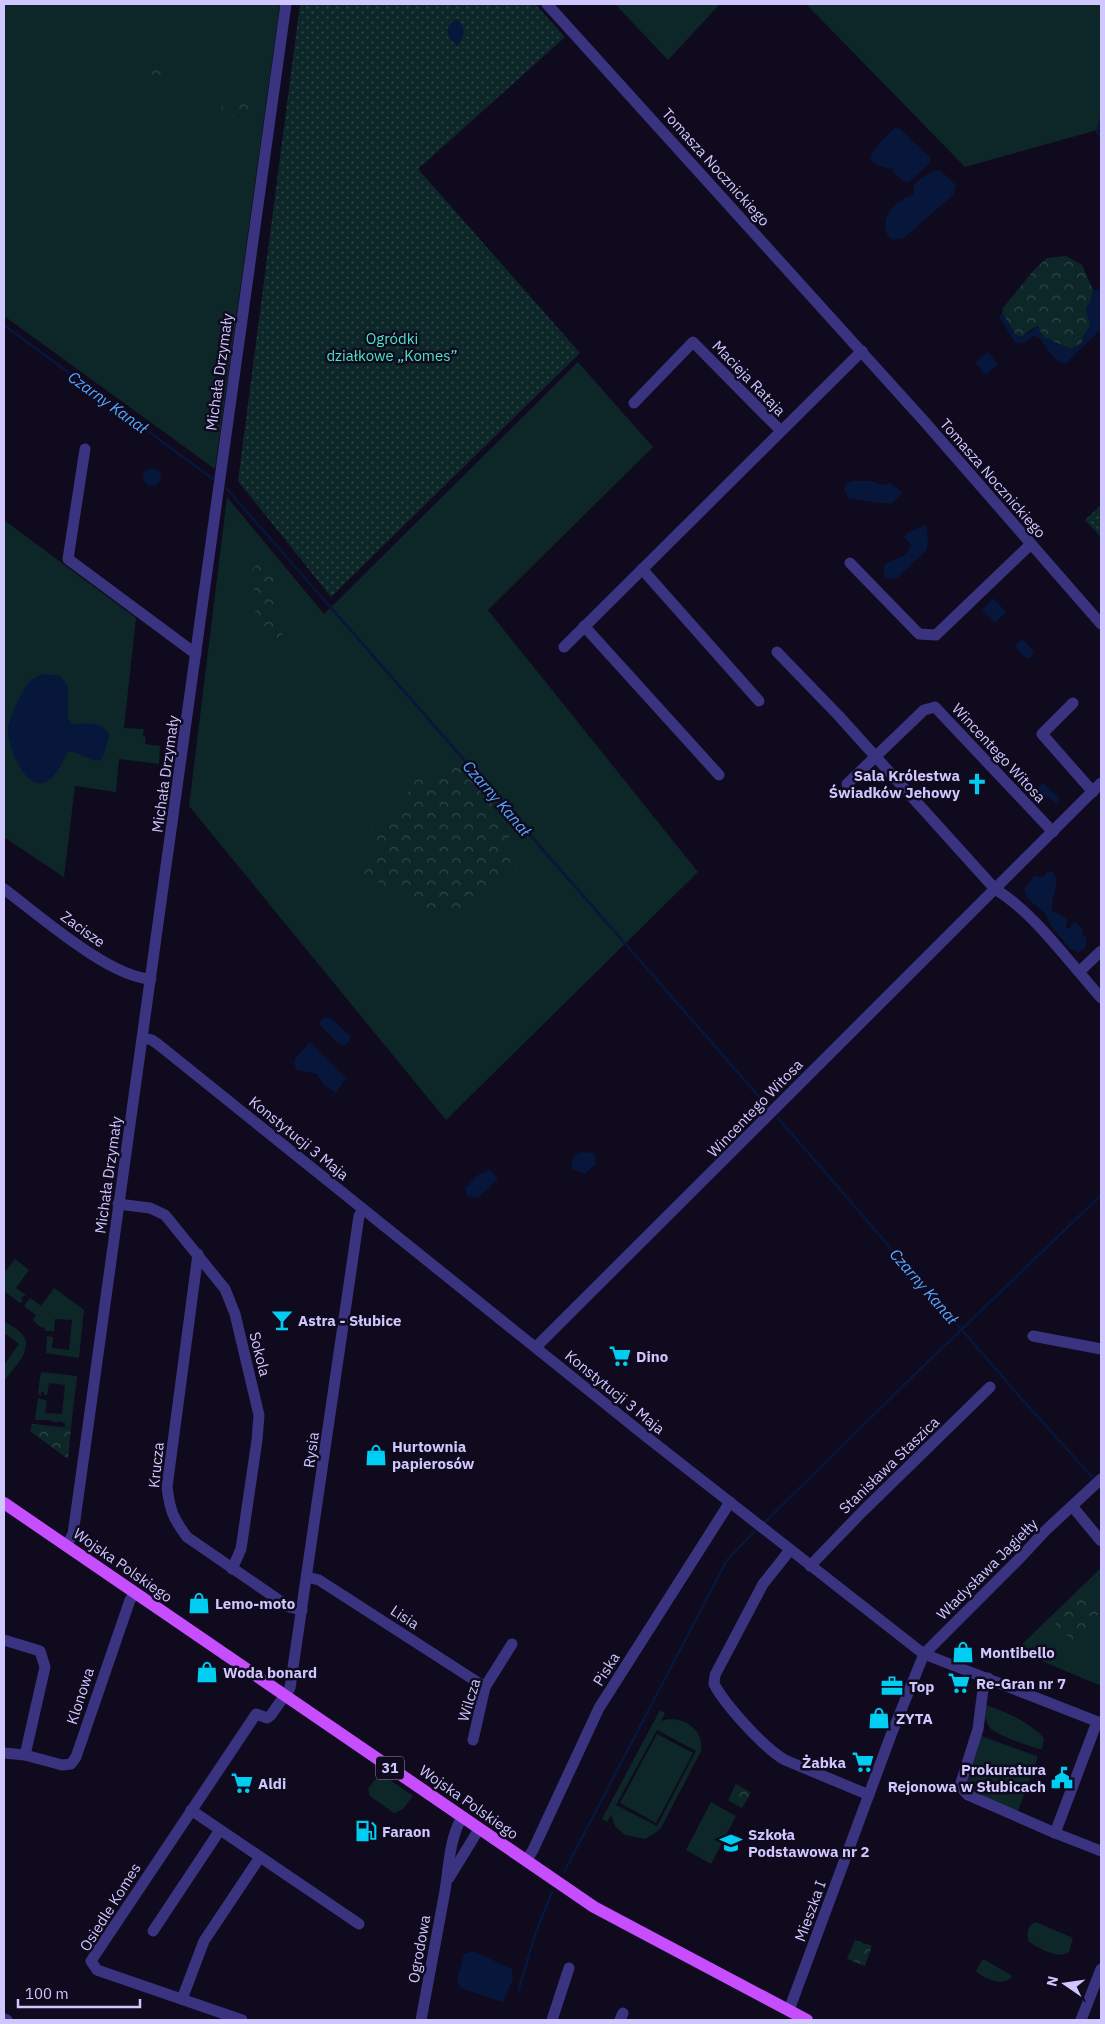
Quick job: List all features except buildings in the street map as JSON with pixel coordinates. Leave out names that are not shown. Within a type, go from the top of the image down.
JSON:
[{"type":"main road","name":"Wojska Polskiego","points":[[4,1503],[594,1907],[792,2015],[807,2020]]},
{"type":"street","name":"Michała Drzymały","points":[[66,1546],[73,1534],[75,1520],[286,4]]},
{"type":"street","name":"Tomasza Nocznickiego","points":[[547,4],[862,351],[1101,624]]},
{"type":"street","name":"Macieja Rataja","points":[[634,404],[693,342],[781,432]]},
{"type":"street","points":[[564,647],[862,351]]},
{"type":"street","points":[[85,449],[68,559],[196,654]]},
{"type":"street","points":[[850,563],[919,634],[936,635],[1031,544]]},
{"type":"street","points":[[642,569],[759,701]]},
{"type":"street","points":[[584,626],[719,775]]},
{"type":"street","points":[[777,652],[876,756],[995,889],[1010,898],[1037,924],[1101,998]]},
{"type":"street","name":"Wincentego Witosa","points":[[536,1347],[1097,788],[1042,734],[1073,703]]},
{"type":"street","name":"Wincentego Witosa","points":[[847,784],[924,710],[935,708],[1053,832]]},
{"type":"street","name":"Zacisze","points":[[4,889],[99,960],[140,978],[151,979]]},
{"type":"street","points":[[1079,972],[1101,951]]},
{"type":"street","name":"Konstytucji 3 Maja","points":[[143,1038],[152,1040],[166,1051],[810,1566],[924,1654],[1099,1722],[1055,1833]]},
{"type":"street","name":"Sokola","points":[[118,1204],[150,1208],[165,1215],[225,1289],[235,1314],[259,1415],[241,1549],[232,1569]]},
{"type":"street","name":"Rysia","points":[[285,1696],[290,1688],[292,1677],[359,1216],[363,1209]]},
{"type":"street","name":"Krucza","points":[[198,1254],[167,1486],[169,1508],[176,1523],[187,1538],[289,1607],[302,1610]]},
{"type":"street","points":[[1033,1336],[1101,1349]]},
{"type":"street","name":"Stanisława Staszica","points":[[810,1566],[990,1387]]},
{"type":"street","name":"Władysława Jagiełły","points":[[924,1654],[1101,1479]]},
{"type":"street","name":"Piska","points":[[526,1861],[534,1850],[599,1708],[730,1502]]},
{"type":"street","points":[[1072,1506],[1101,1541]]},
{"type":"street","points":[[790,1550],[763,1584],[716,1675],[714,1684],[744,1722],[773,1753],[869,1795]]},
{"type":"street","name":"Lisia","points":[[307,1577],[319,1580],[485,1687]]},
{"type":"street","name":"Klonowa","points":[[4,1753],[25,1755],[62,1765],[71,1764],[76,1757],[130,1600],[135,1593]]},
{"type":"street","points":[[4,1640],[40,1651],[45,1667],[25,1755]]},
{"type":"street","name":"Wilcza","points":[[473,1740],[485,1687],[512,1644]]},
{"type":"street","name":"Mieszka I","points":[[792,2015],[869,1795],[924,1654]]},
{"type":"street","points":[[988,1678],[983,1689],[978,1729],[960,1786],[968,1795],[1101,1851]]},
{"type":"street","name":"Osiedle Komes","points":[[242,2020],[97,1970],[91,1961],[256,1714],[267,1718],[271,1716],[285,1696]]},
{"type":"street","points":[[191,1810],[360,1924]]},
{"type":"street","name":"Ogrodowa","points":[[424,2019],[455,1830],[462,1817]]},
{"type":"street","name":"Ogrodowa","points":[[446,1884],[479,1829]]},
{"type":"street","points":[[153,1931],[220,1830]]},
{"type":"street","points":[[182,1999],[204,1941],[260,1857]]},
{"type":"street","points":[[552,2020],[569,1968]]},
{"type":"street","points":[[1081,2020],[1101,1969]]},
{"type":"street","points":[[4,2019],[8,2020]]},
{"type":"green space","points":[[4,4],[280,4],[215,469],[4,316]]},
{"type":"green space","name":"Ogródki działkowe „Komes”","points":[[300,4],[535,4],[565,37],[418,169],[580,353],[331,597],[238,481]]},
{"type":"green space","points":[[615,4],[720,4],[668,60]]},
{"type":"green space","points":[[806,4],[1101,4],[1101,129],[965,167]]},
{"type":"green space","points":[[159,66],[173,70],[177,77],[174,83],[158,79],[149,72],[151,67]]},
{"type":"green space","points":[[242,103],[249,105],[253,112],[248,118],[230,115],[221,110],[222,105]]},
{"type":"green space","points":[[1066,256],[1082,265],[1093,290],[1091,302],[1086,308],[1090,326],[1084,335],[1082,343],[1071,349],[1043,337],[1038,326],[1022,337],[1016,335],[1002,313],[1003,308],[1033,271],[1047,258]]},
{"type":"green space","points":[[578,362],[653,447],[488,610],[698,872],[446,1120],[189,806],[227,497],[324,614]]},
{"type":"green space","points":[[1101,505],[1101,537],[1085,520]]},
{"type":"green space","points":[[4,520],[136,618],[124,728],[144,729],[145,744],[160,746],[159,764],[119,759],[116,792],[75,786],[64,877],[4,837]]},
{"type":"green space","points":[[258,563],[271,564],[277,580],[274,617],[282,632],[283,645],[275,644],[255,618],[256,598],[250,572]]},
{"type":"green space","points":[[453,758],[515,832],[501,844],[517,870],[459,910],[435,915],[362,873],[377,847],[366,840],[377,820],[392,821],[415,780],[433,779]]},
{"type":"green space","points":[[15,1259],[29,1270],[16,1288],[26,1295],[21,1298],[23,1301],[20,1303],[4,1291],[4,1273]]},
{"type":"green space","points":[[54,1288],[84,1310],[79,1358],[46,1353],[47,1336],[53,1337],[52,1348],[69,1350],[72,1320],[55,1319],[54,1331],[45,1331],[45,1328],[40,1327],[33,1320],[36,1315],[24,1306],[30,1298],[41,1306]]},
{"type":"green space","points":[[4,1323],[15,1328],[23,1335],[26,1347],[21,1360],[4,1381],[4,1365],[19,1344],[6,1334],[4,1336]]},
{"type":"green space","points":[[42,1372],[77,1376],[71,1428],[65,1427],[65,1423],[57,1421],[57,1423],[49,1420],[35,1420],[38,1398],[47,1401],[45,1413],[62,1414],[65,1385],[49,1383],[47,1395],[41,1392],[41,1396],[38,1394]]},
{"type":"green space","points":[[32,1424],[71,1428],[68,1459],[30,1431]]},
{"type":"green space","points":[[1101,1568],[1101,1686],[1016,1650]]},
{"type":"green space","points":[[1084,1593],[1101,1611],[1073,1641],[1055,1624]]},
{"type":"green space","points":[[986,1705],[1010,1714],[1038,1732],[1044,1738],[1042,1749],[1031,1747],[993,1731],[985,1717]]},
{"type":"green space","points":[[660,1710],[665,1713],[661,1721],[676,1719],[690,1725],[699,1736],[701,1751],[661,1828],[645,1839],[625,1835],[615,1826],[611,1815],[607,1822],[602,1819]],"holes":[[[657,1730],[696,1751],[657,1826],[616,1805]]]},
{"type":"green space","points":[[657,1734],[693,1753],[656,1823],[620,1803]]},
{"type":"green space","points":[[981,1736],[1037,1756],[1018,1811],[970,1792],[966,1787]]},
{"type":"green space","points":[[380,1773],[413,1796],[403,1809],[394,1813],[370,1796],[368,1789]]},
{"type":"green space","points":[[736,1784],[751,1793],[742,1808],[728,1800]]},
{"type":"green space","points":[[711,1802],[736,1816],[711,1864],[686,1850]]},
{"type":"green space","points":[[1036,1922],[1073,1938],[1069,1952],[1059,1955],[1054,1954],[1029,1942],[1028,1930]]},
{"type":"green space","points":[[855,1940],[872,1946],[865,1966],[847,1959]]},
{"type":"green space","points":[[982,1960],[1012,1977],[999,1982],[984,1977],[976,1971]]},
{"type":"water","points":[[457,19],[464,32],[457,46],[450,39],[447,30],[451,23]]},
{"type":"water","points":[[895,128],[900,129],[931,158],[930,163],[908,183],[904,182],[893,172],[893,169],[876,165],[870,157],[882,140]]},
{"type":"water","points":[[932,171],[941,171],[956,185],[953,195],[904,238],[892,239],[888,236],[885,225],[890,210],[898,202],[914,193],[913,188],[916,182]]},
{"type":"water","points":[[1101,288],[1101,331],[1065,364],[1053,356],[1038,337],[1033,336],[1025,342],[1018,344],[1014,341],[999,317],[1002,313],[1016,335],[1022,337],[1038,326],[1043,337],[1071,349],[1082,343],[1084,335],[1090,326],[1086,308],[1091,302],[1093,290]]},
{"type":"water","points":[[988,352],[998,364],[986,375],[975,363]]},
{"type":"water","points":[[152,468],[158,471],[161,477],[158,483],[152,486],[146,483],[143,477],[146,471]]},
{"type":"water","points":[[852,481],[871,481],[883,485],[890,483],[903,493],[891,504],[849,499],[844,491],[845,485]]},
{"type":"water","points":[[925,525],[928,538],[926,551],[897,578],[891,580],[885,577],[883,570],[885,564],[907,553],[911,545],[904,537],[907,533]]},
{"type":"water","points":[[993,598],[1006,612],[995,623],[982,610]]},
{"type":"water","points":[[1021,640],[1025,641],[1034,652],[1029,659],[1024,657],[1016,648],[1017,643]]},
{"type":"water","points":[[42,674],[60,676],[68,686],[68,718],[72,724],[98,725],[106,730],[109,735],[101,760],[92,760],[68,751],[53,776],[45,782],[38,783],[31,780],[18,764],[10,744],[8,728],[13,711],[26,686],[30,681]]},
{"type":"water","points":[[1043,783],[1060,799],[1056,803],[1048,797],[1038,799],[1032,796],[1032,792]]},
{"type":"water","points":[[1048,871],[1053,872],[1057,879],[1052,910],[1067,919],[1066,928],[1070,929],[1072,923],[1076,922],[1083,930],[1081,934],[1086,937],[1086,947],[1078,953],[1069,948],[1050,924],[1045,913],[1027,898],[1024,890],[1034,876],[1043,877]]},
{"type":"water","points":[[325,1017],[331,1018],[351,1037],[349,1042],[344,1045],[339,1044],[319,1024]]},
{"type":"water","points":[[310,1042],[346,1078],[336,1093],[323,1084],[317,1074],[296,1070],[294,1060]]},
{"type":"water","points":[[581,1152],[595,1153],[596,1164],[585,1174],[571,1169],[573,1157]]},
{"type":"water","points":[[490,1170],[498,1179],[478,1198],[467,1196],[465,1188],[478,1175]]},
{"type":"water","points":[[473,1951],[512,1969],[513,1979],[503,2002],[461,1988],[457,1980],[464,1954]]},
{"type":"waterway","points":[[1101,119],[1097,133],[1101,136]]},
{"type":"waterway","name":"Czarny Kanał","points":[[4,325],[213,479]]},
{"type":"waterway","name":"Czarny Kanał","points":[[226,488],[769,1108]]},
{"type":"waterway","name":"Czarny Kanał","points":[[778,1118],[1020,1397],[1092,1477]]},
{"type":"waterway","points":[[765,1522],[1101,1195]]},
{"type":"waterway","points":[[564,1872],[727,1560],[754,1532]]},
{"type":"waterway","points":[[518,1992],[536,1932],[552,1892]]},
{"type":"place","name":"Sala Królestwa Świadków Jehowy","points":[[977,784]]},
{"type":"place","name":"Astra - Słubice","points":[[282,1320]]},
{"type":"place","name":"Dino","points":[[620,1356]]},
{"type":"place","name":"Hurtownia papierosów","points":[[376,1455]]},
{"type":"place","name":"Lemo-moto","points":[[199,1603]]},
{"type":"place","name":"Montibello","points":[[963,1652]]},
{"type":"place","name":"Woda bonard","points":[[207,1672]]},
{"type":"place","name":"Re-Gran nr 7","points":[[959,1683]]},
{"type":"place","name":"Top","points":[[892,1686]]},
{"type":"place","name":"ZYTA","points":[[879,1718]]},
{"type":"place","name":"Żabka","points":[[863,1762]]},
{"type":"place","name":"Prokuratura Rejonowa w Słubicach","points":[[1062,1778]]},
{"type":"place","name":"Aldi","points":[[242,1783]]},
{"type":"place","name":"Faraon","points":[[366,1831]]},
{"type":"place","name":"Szkoła Podstawowa nr 2","points":[[731,1843]]}]
